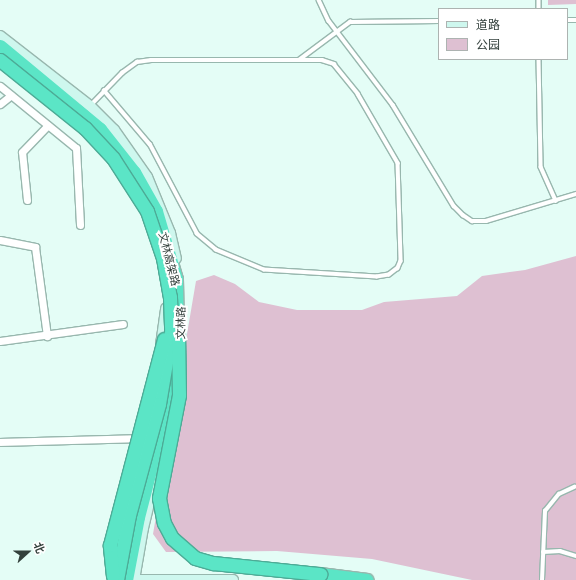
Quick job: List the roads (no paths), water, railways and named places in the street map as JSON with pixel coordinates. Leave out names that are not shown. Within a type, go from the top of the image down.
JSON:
[{"type":"highway","name":"文林高架路","points":[[0,46],[100,130],[134,172],[156,211],[176,279],[178,332],[176,369],[138,517],[126,580]]},
{"type":"highway","name":"文林高架路","points":[[0,61],[85,128],[126,174],[155,229],[170,297],[171,333],[159,404],[129,515],[114,580]]},
{"type":"highway","points":[[178,332],[179,395],[159,498],[164,523],[172,538],[195,558],[213,563],[367,580]]},
{"type":"main road","name":"文林路","points":[[0,36],[90,106],[114,130],[147,177],[170,233],[181,281],[178,382],[143,528],[134,580]]},
{"type":"main road","name":"文林路","points":[[0,61],[88,133],[132,189],[157,245],[168,297],[154,397],[143,438],[114,580]]},
{"type":"main road","points":[[138,580],[233,580]]},
{"type":"street","points":[[0,86],[76,148],[80,225]]},
{"type":"street","points":[[0,104],[11,95]]},
{"type":"street","points":[[27,200],[22,152],[48,125]]},
{"type":"street","points":[[0,240],[35,247],[47,336]]},
{"type":"street","points":[[0,341],[47,336],[123,324]]},
{"type":"street","points":[[0,442],[143,438]]},
{"type":"lane","points":[[319,0],[336,30],[393,105],[454,206],[463,215],[472,221],[486,221],[576,194]]},
{"type":"lane","points":[[298,60],[336,30],[350,22],[438,21]]},
{"type":"lane","points":[[90,106],[104,91],[125,70],[137,62],[150,60],[322,60],[334,64],[358,94],[398,163],[401,261],[398,268],[389,275],[377,277],[264,270],[216,250],[197,234],[150,145],[104,91]]},
{"type":"lane","points":[[539,60],[541,167],[556,201]]},
{"type":"lane","points":[[542,580],[545,511],[559,494],[574,487]]},
{"type":"lane","points":[[544,552],[560,551],[576,556]]}]
